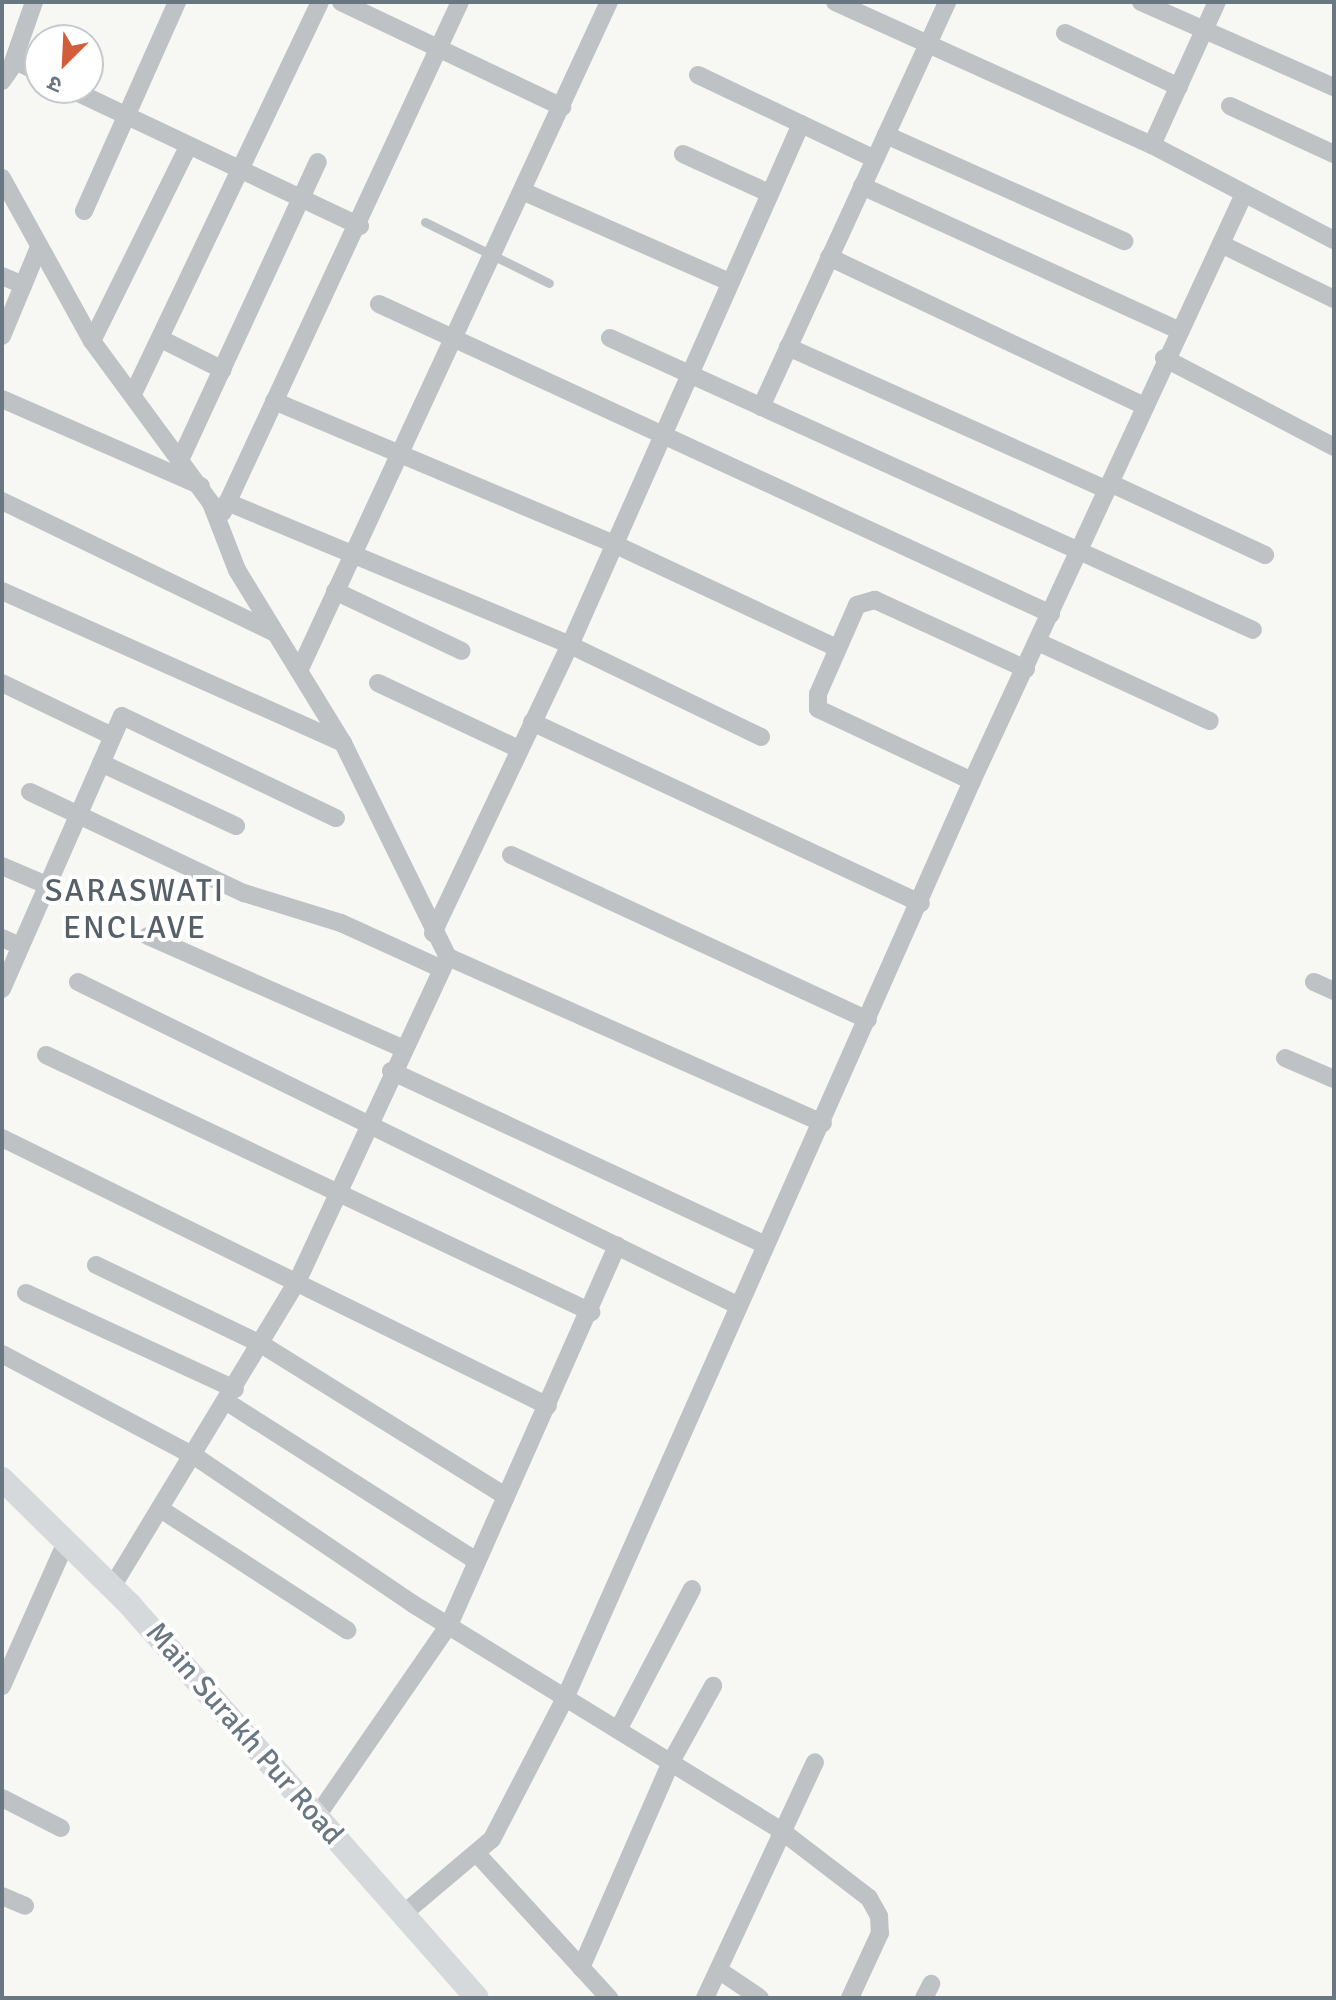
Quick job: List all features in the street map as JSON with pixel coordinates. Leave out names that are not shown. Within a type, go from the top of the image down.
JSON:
[{"type":"street","points":[[2,81],[13,62],[34,2]]},
{"type":"street","points":[[84,211],[177,2]]},
{"type":"street","points":[[133,394],[320,2]]},
{"type":"street","points":[[341,2],[562,107]]},
{"type":"street","points":[[219,522],[360,226],[460,2]]},
{"type":"street","points":[[299,671],[394,455],[562,107],[609,2]]},
{"type":"street","points":[[835,2],[1152,145],[1334,240]]},
{"type":"street","points":[[761,407],[947,2]]},
{"type":"street","points":[[1141,2],[1334,87]]},
{"type":"street","points":[[1152,145],[1217,2]]},
{"type":"street","points":[[1065,33],[1179,87]]},
{"type":"street","points":[[13,62],[24,66]]},
{"type":"street","points":[[698,75],[875,159]]},
{"type":"street","points":[[99,104],[187,149],[360,226]]},
{"type":"street","points":[[1230,106],[1334,154]]},
{"type":"street","points":[[433,933],[616,545],[688,374],[801,124]]},
{"type":"street","points":[[886,135],[1124,241]]},
{"type":"street","points":[[92,341],[187,149]]},
{"type":"street","points":[[683,154],[769,193]]},
{"type":"street","points":[[181,458],[318,162]]},
{"type":"street","points":[[2,178],[92,341],[201,486],[237,570],[343,743],[445,963],[391,1071],[297,1282],[196,1457],[112,1587]]},
{"type":"street","points":[[862,186],[1178,330]]},
{"type":"street","points":[[522,191],[729,282]]},
{"type":"street","points":[[402,1915],[479,1856],[566,1696],[765,1245],[921,903],[972,781],[1051,614],[1164,358],[1244,194]]},
{"type":"street","points":[[1221,244],[1334,299]]},
{"type":"street","points":[[2,336],[39,247]]},
{"type":"street","points":[[829,257],[1144,406]]},
{"type":"street","points":[[2,276],[23,285]]},
{"type":"street","points":[[379,304],[660,440],[1051,614]]},
{"type":"street","points":[[610,338],[1253,630]]},
{"type":"street","points":[[161,339],[223,370]]},
{"type":"street","points":[[788,347],[1265,555]]},
{"type":"street","points":[[1164,358],[1334,447]]},
{"type":"street","points":[[2,399],[201,486]]},
{"type":"street","points":[[274,401],[394,455],[616,545],[837,648]]},
{"type":"street","points":[[2,501],[275,633]]},
{"type":"street","points":[[227,502],[351,557],[570,645],[761,737]]},
{"type":"street","points":[[2,591],[343,743]]},
{"type":"street","points":[[335,591],[462,651]]},
{"type":"street","points":[[972,781],[818,709],[837,648],[864,598],[1026,669]]},
{"type":"street","points":[[1038,642],[1210,721]]},
{"type":"street","points":[[2,683],[112,736]]},
{"type":"street","points":[[378,683],[519,749]]},
{"type":"street","points":[[2,989],[81,817],[112,736],[129,715],[336,818]]},
{"type":"street","points":[[532,722],[921,903]]},
{"type":"street","points":[[101,763],[236,826]]},
{"type":"street","points":[[30,792],[266,903],[341,923],[445,963],[823,1123]]},
{"type":"street","points":[[511,855],[868,1020]]},
{"type":"street","points":[[2,866],[49,886]]},
{"type":"street","points":[[148,936],[402,1048]]},
{"type":"street","points":[[2,938],[20,946]]},
{"type":"street","points":[[78,982],[739,1306]]},
{"type":"street","points":[[1314,982],[1334,991]]},
{"type":"street","points":[[46,1055],[591,1312]]},
{"type":"street","points":[[1285,1058],[1334,1079]]},
{"type":"street","points":[[391,1071],[765,1245]]},
{"type":"street","points":[[2,1138],[548,1406]]},
{"type":"street","points":[[317,1816],[449,1625],[591,1312],[617,1246]]},
{"type":"street","points":[[96,1265],[261,1344],[505,1496]]},
{"type":"street","points":[[26,1293],[231,1395],[477,1561]]},
{"type":"street","points":[[2,1354],[196,1457],[449,1625],[672,1760],[783,1832],[869,1898],[879,1916],[880,1933],[850,1998]]},
{"type":"street","name":"Main Surakh Pur Road","points":[[2,1479],[112,1587],[477,1998]]},
{"type":"street","points":[[162,1510],[347,1630]]},
{"type":"street","points":[[2,1686],[66,1542]]},
{"type":"street","points":[[619,1728],[692,1589]]},
{"type":"street","points":[[581,1968],[672,1760],[713,1686]]},
{"type":"street","points":[[705,1998],[815,1762]]},
{"type":"street","points":[[2,1798],[61,1828]]},
{"type":"street","points":[[479,1856],[609,1998]]},
{"type":"street","points":[[2,1896],[25,1906]]},
{"type":"street","points":[[720,1971],[760,1998]]},
{"type":"lane","points":[[425,222],[549,283]]},
{"type":"district","name":"SARASWATI ENCLAVE","points":[[135,910]]}]
